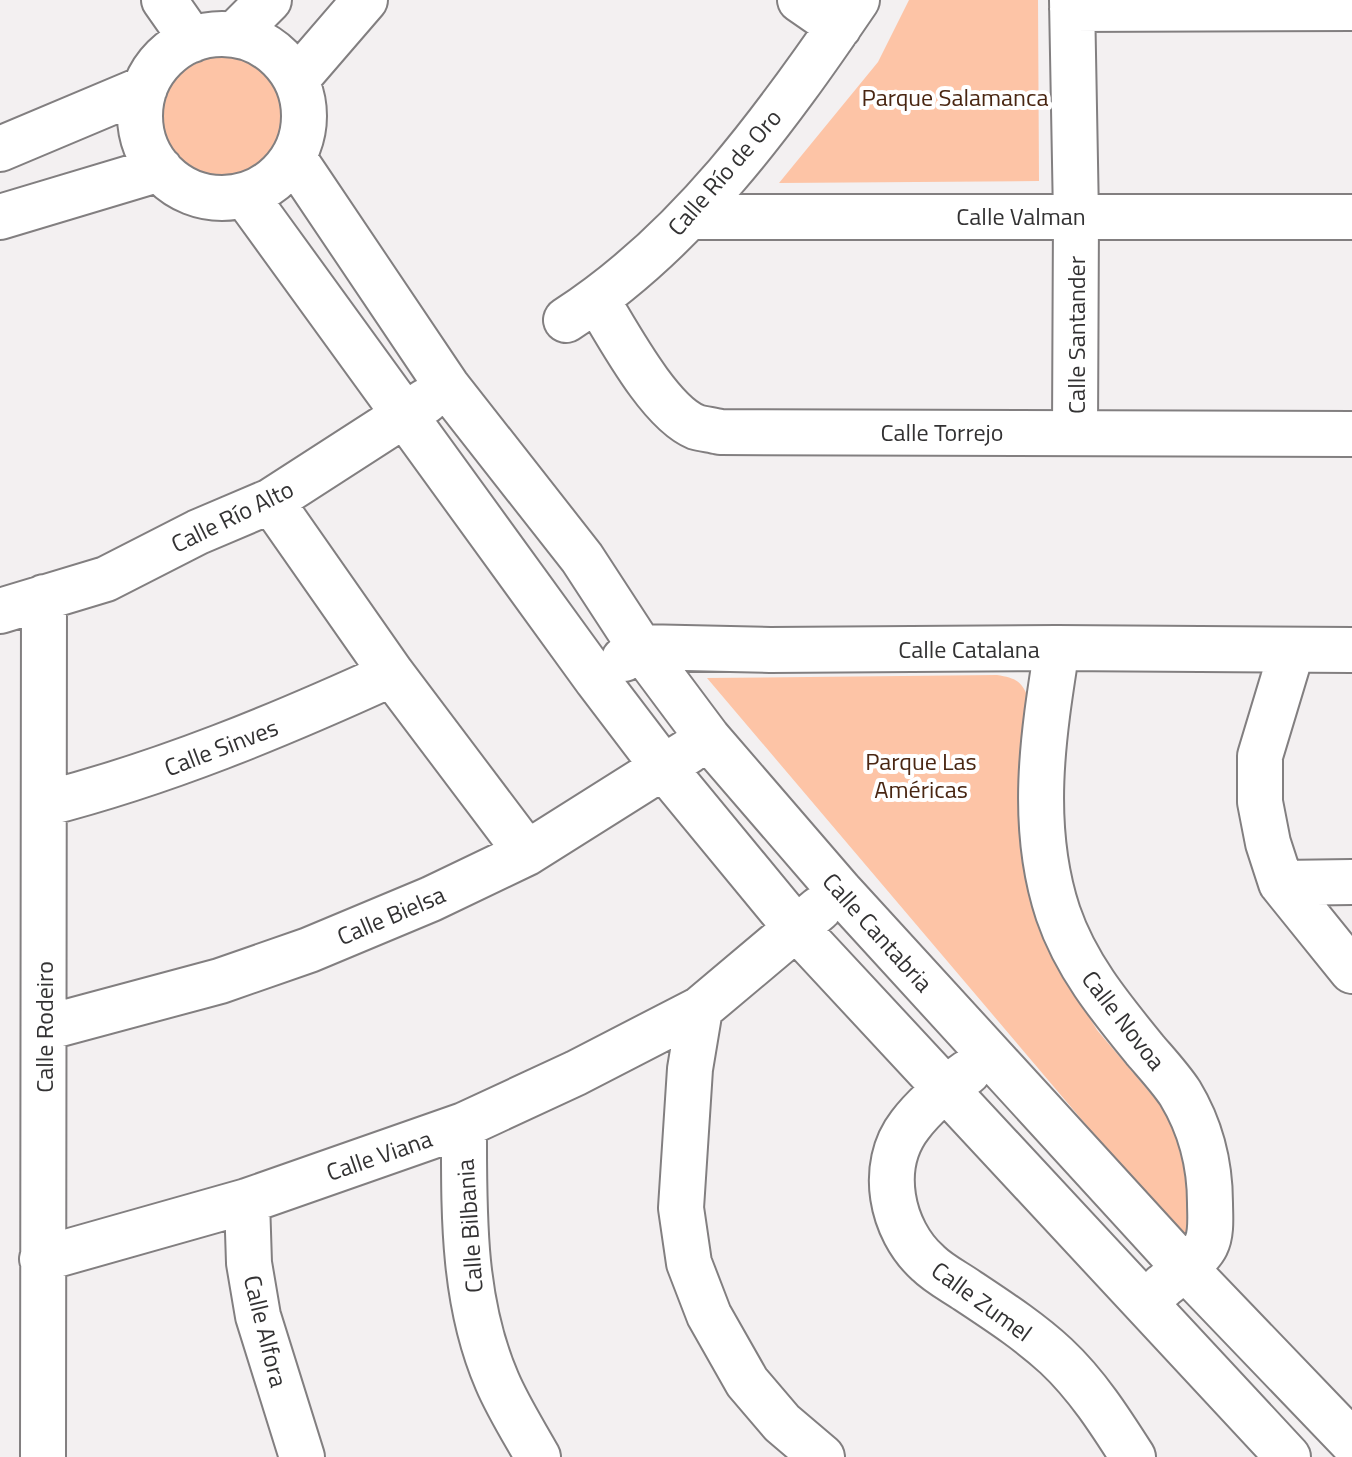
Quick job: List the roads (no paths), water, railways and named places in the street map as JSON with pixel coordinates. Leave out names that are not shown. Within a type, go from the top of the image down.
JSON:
[{"type":"street","points":[[164,0],[213,38],[253,40],[270,50],[296,80],[303,106],[303,132],[293,157],[280,174],[264,186],[245,195],[226,198],[190,192],[160,169],[148,151],[141,130],[140,109],[145,88],[163,59],[213,38],[269,0]]},
{"type":"street","points":[[296,80],[365,0]]},
{"type":"street","points":[[800,0],[848,14]]},
{"type":"street","points":[[1072,5],[1352,8]]},
{"type":"street","name":"Calle Santander","points":[[1072,5],[1076,216],[1075,431]]},
{"type":"street","name":"Calle Río de Oro","points":[[581,310],[690,217],[761,135],[848,14]]},
{"type":"street","points":[[0,149],[145,88]]},
{"type":"street","name":"Calle Cantabria","points":[[293,157],[447,386],[582,558],[640,647],[708,738],[840,891],[990,1054],[1195,1256],[1352,1444]]},
{"type":"street","points":[[0,217],[160,169]]},
{"type":"street","points":[[245,195],[597,680],[664,768],[796,928],[1143,1305],[1288,1457]]},
{"type":"street","name":"Calle Valman","points":[[690,217],[1352,217]]},
{"type":"street","name":"Calle Torrejo","points":[[581,310],[675,412],[695,426],[720,432],[1352,434]]},
{"type":"street","name":"Calle Río Alto","points":[[0,611],[106,579],[198,532],[271,501],[447,386]]},
{"type":"street","points":[[271,501],[392,674],[527,853]]},
{"type":"street","name":"Calle Rodeiro","points":[[43,1457],[44,597]]},
{"type":"street","points":[[597,680],[640,647]]},
{"type":"street","name":"Calle Catalana","points":[[640,647],[770,650],[1352,650]]},
{"type":"street","name":"Calle Novoa","points":[[1057,648],[1040,781],[1047,872],[1058,912],[1078,960],[1101,996],[1178,1089],[1191,1113],[1208,1164],[1210,1220],[1195,1256]]},
{"type":"street","points":[[1292,650],[1260,756],[1260,802],[1268,843],[1281,883],[1352,971]]},
{"type":"street","name":"Calle Sinves","points":[[44,804],[166,769],[289,721],[392,674]]},
{"type":"street","name":"Calle Bielsa","points":[[45,1028],[220,981],[309,950],[431,899],[527,853],[708,738]]},
{"type":"street","points":[[1281,883],[1352,882]]},
{"type":"street","name":"Calle Viana","points":[[42,1259],[247,1201],[464,1125],[576,1073],[700,1009],[840,891]]},
{"type":"street","points":[[700,1009],[690,1069],[681,1208],[689,1263],[709,1315],[747,1382],[782,1423],[822,1457]]},
{"type":"street","name":"Calle Zumel","points":[[990,1054],[945,1089],[908,1127],[895,1157],[891,1184],[895,1210],[906,1238],[928,1263],[1014,1322],[1056,1356],[1096,1399],[1133,1457]]},
{"type":"street","name":"Calle Bilbania","points":[[464,1125],[467,1260],[476,1312],[497,1380],[538,1457]]},
{"type":"street","name":"Calle Alfora","points":[[247,1201],[249,1263],[258,1316],[302,1457]]},
{"type":"street","points":[[1143,1305],[1195,1256]]},
{"type":"street","points":[[1343,1457],[1352,1444]]},
{"type":"park label","name":"Parque Salamanca","points":[[955,97]]},
{"type":"park label","name":"Parque Las Américas","points":[[921,775]]}]
